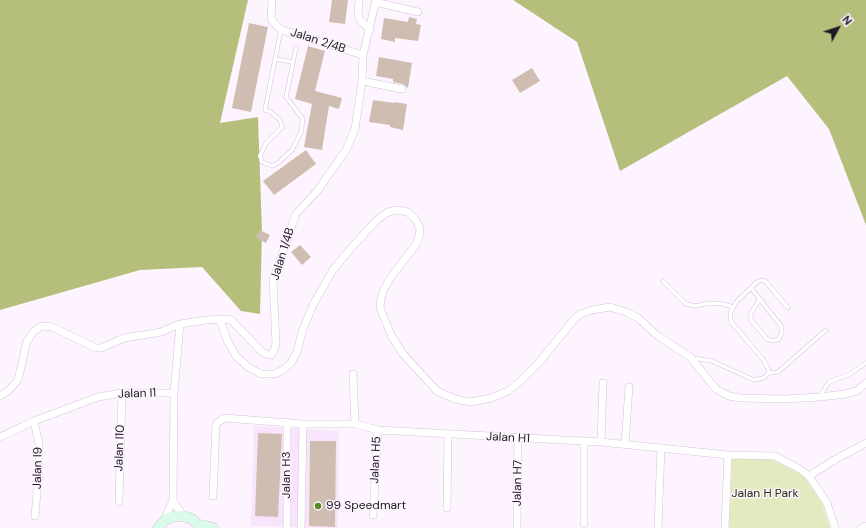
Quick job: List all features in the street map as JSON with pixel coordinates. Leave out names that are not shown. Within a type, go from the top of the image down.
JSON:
[{"type":"main road","points":[[159,526],[168,518],[183,516],[192,519],[200,526],[213,528]]},
{"type":"street","name":"Jalan 2/4B","points":[[272,0],[271,19],[282,30],[363,55]]},
{"type":"street","points":[[359,0],[358,13],[360,20],[370,30]]},
{"type":"street","points":[[375,1],[418,12]]},
{"type":"street","name":"Jalan 1/4B","points":[[0,396],[7,392],[18,380],[27,341],[34,331],[42,326],[52,327],[96,348],[101,348],[124,338],[161,332],[180,324],[206,320],[227,319],[231,320],[255,346],[266,354],[270,355],[276,344],[273,280],[278,262],[296,214],[318,190],[346,150],[355,129],[362,81],[363,55],[370,30],[375,1]]},
{"type":"street","points":[[362,81],[402,89]]},
{"type":"street","points":[[220,320],[227,340],[236,356],[248,367],[261,374],[275,374],[284,369],[291,362],[297,352],[303,329],[314,303],[333,270],[351,248],[378,220],[388,212],[397,210],[408,212],[416,220],[420,228],[419,237],[415,246],[391,276],[384,289],[380,308],[392,337],[403,354],[437,391],[455,398],[470,402],[491,398],[508,391],[523,379],[542,359],[580,314],[592,310],[610,308],[626,312],[638,318],[658,336],[690,357],[716,389],[729,396],[740,398],[784,399],[820,397],[845,394],[856,390],[866,383]]},
{"type":"street","points":[[174,393],[180,324]]},
{"type":"street","points":[[353,374],[355,424]]},
{"type":"street","points":[[601,442],[603,382]]},
{"type":"street","points":[[625,444],[629,387]]},
{"type":"street","name":"Jalan I1","points":[[0,437],[34,421],[98,397],[122,394],[174,393],[173,501],[159,526]]},
{"type":"street","name":"Jalan I10","points":[[119,502],[122,394]]},
{"type":"street","name":"Jalan H1","points":[[213,496],[216,424],[224,418],[303,424],[355,424],[378,430],[601,442],[728,455],[774,456],[798,468],[809,476],[827,503],[835,528]]},
{"type":"street","name":"Jalan I9","points":[[34,421],[39,444],[36,516]]},
{"type":"street","name":"Jalan H3","points":[[287,422],[287,528]]},
{"type":"street","name":"Jalan H3","points":[[301,528],[303,424]]},
{"type":"street","name":"Jalan H5","points":[[374,515],[378,430]]},
{"type":"street","points":[[446,508],[448,434]]},
{"type":"street","name":"Jalan H7","points":[[517,528],[518,438]]},
{"type":"street","points":[[584,441],[584,523]]},
{"type":"street","points":[[809,476],[866,443]]},
{"type":"street","points":[[658,528],[661,448]]},
{"type":"street","points":[[725,528],[728,455]]},
{"type":"street","points":[[173,501],[183,516]]},
{"type":"street","points":[[861,528],[866,526]]},
{"type":"lane","points":[[282,30],[264,110],[271,112],[280,120],[282,127],[266,143],[260,156],[262,162],[272,166],[278,163],[292,150],[301,132],[303,119],[286,97],[296,48]]},
{"type":"lane","points":[[275,58],[292,62]]},
{"type":"lane","points":[[769,373],[768,368],[762,358],[732,323],[730,318],[731,311],[737,301],[762,280],[766,282],[788,308]]},
{"type":"lane","points":[[663,281],[686,304],[695,306],[709,303],[733,307]]},
{"type":"lane","points":[[751,288],[760,299],[781,326],[782,333],[779,339],[772,341],[767,339],[751,320],[751,313],[760,299]]},
{"type":"lane","points":[[690,357],[712,361],[754,380],[763,378],[769,373],[778,372],[826,330]]},
{"type":"lane","points":[[820,397],[829,382],[850,374],[866,363]]},
{"type":"shaded area","points":[[254,426],[339,431],[338,528],[251,526]]},
{"type":"green space","points":[[0,0],[248,0],[220,123],[258,117],[262,232],[260,314],[241,311],[202,267],[140,270],[0,310]]},
{"type":"green space","points":[[513,0],[866,0],[866,225],[829,129],[787,76],[620,171],[577,42]]},
{"type":"green space","name":"Jalan H Park","points":[[732,456],[773,460],[803,475],[822,503],[830,528],[729,528]]},
{"type":"building","points":[[332,0],[348,0],[345,24],[329,22]]},
{"type":"building","points":[[409,17],[417,19],[416,24],[421,25],[418,41],[395,38],[395,42],[381,39],[384,18],[408,22]]},
{"type":"building","points":[[249,23],[268,27],[251,112],[232,108]]},
{"type":"building","points":[[308,46],[325,51],[315,91],[342,98],[339,109],[329,106],[322,150],[304,147],[312,104],[295,99]]},
{"type":"building","points":[[379,57],[412,63],[408,88],[403,84],[393,82],[393,79],[376,76]]},
{"type":"building","points":[[532,68],[540,81],[520,93],[512,80]]},
{"type":"building","points":[[373,100],[407,104],[403,130],[390,127],[390,125],[369,122]]},
{"type":"building","points":[[306,150],[316,164],[274,195],[263,181]]},
{"type":"building","points":[[260,230],[270,235],[266,243],[256,238]]},
{"type":"building","points":[[300,245],[311,257],[302,265],[291,252]]},
{"type":"building","points":[[258,433],[282,434],[278,517],[255,516]]},
{"type":"building","points":[[310,441],[336,441],[335,527],[309,526]]},
{"type":"place","name":"99 Speedmart","points":[[318,506]]}]
